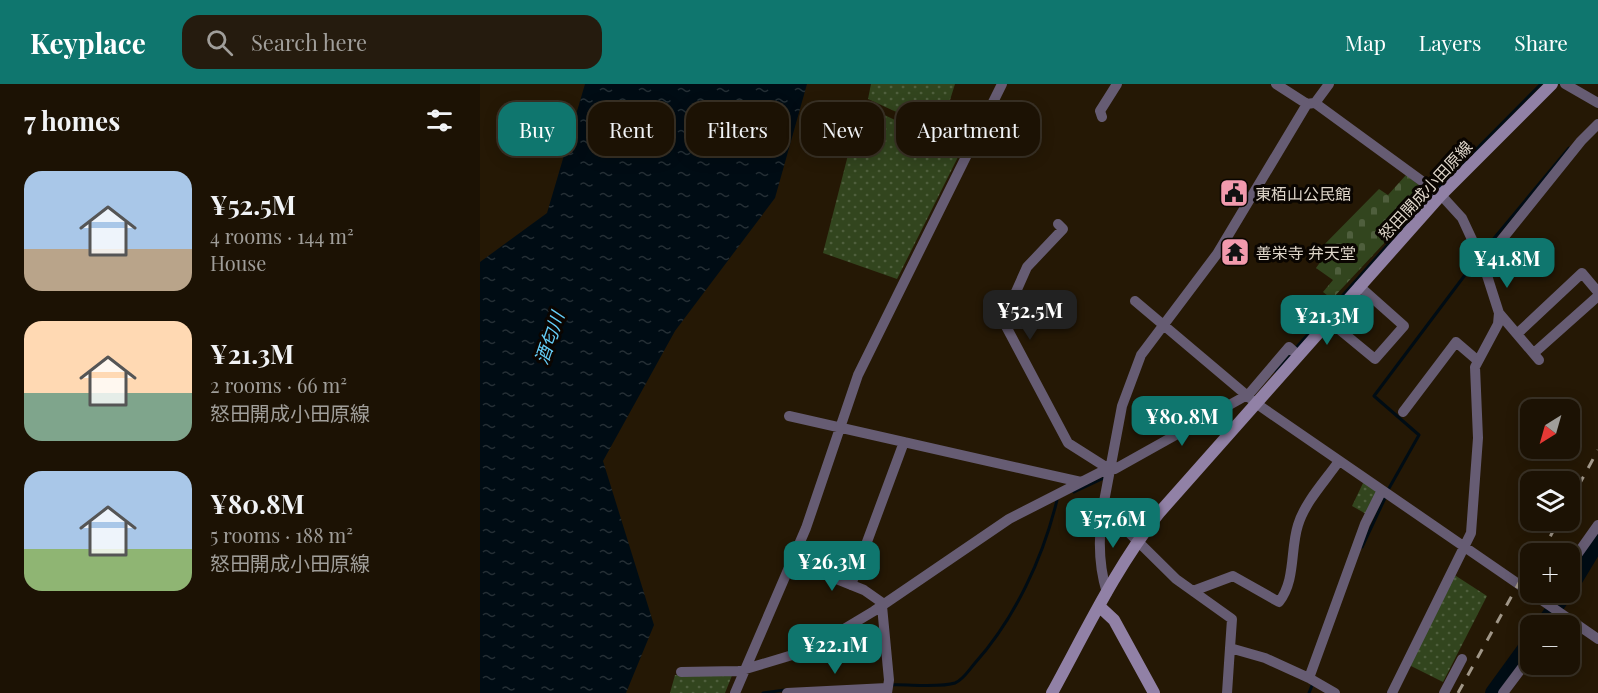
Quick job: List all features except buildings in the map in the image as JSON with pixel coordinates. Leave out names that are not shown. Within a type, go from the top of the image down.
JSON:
[{"type":"main road","name":"怒田開成小田原線","points":[[1052,693],[1137,543],[1249,398],[1299,356],[1441,195],[1552,84]]},
{"type":"main road","points":[[1100,607],[1114,620],[1154,693]]},
{"type":"street","points":[[729,693],[742,670],[792,561],[858,375],[1002,84]]},
{"type":"street","points":[[1102,117],[1100,111],[1117,84]]},
{"type":"street","points":[[1276,84],[1311,104],[1441,195],[1462,218],[1483,263],[1499,313],[1536,357],[1598,294],[1582,273],[1517,334]]},
{"type":"street","points":[[1107,593],[1101,573],[1099,548],[1103,507],[1127,387],[1141,355],[1217,254],[1311,104],[1329,84]]},
{"type":"street","points":[[1565,84],[1598,103]]},
{"type":"street","points":[[1483,263],[1581,141],[1598,124]]},
{"type":"street","points":[[1058,224],[1063,229],[1027,267],[1006,314],[1000,315],[1068,443],[1109,473]]},
{"type":"street","points":[[1329,321],[1375,359],[1404,326],[1359,286]]},
{"type":"street","points":[[1135,302],[1249,398],[1381,492],[1520,585]]},
{"type":"street","points":[[1392,693],[1471,533],[1477,482],[1478,438],[1474,382],[1477,360],[1492,336],[1499,313]]},
{"type":"street","points":[[1403,412],[1456,342],[1477,360]]},
{"type":"street","points":[[681,672],[742,670],[809,650],[883,605],[1009,519],[1081,482],[1109,473],[1249,398]]},
{"type":"street","points":[[789,416],[1081,482]]},
{"type":"street","points":[[851,585],[904,442]]},
{"type":"street","points":[[1192,591],[1233,576],[1279,602],[1289,582],[1301,516],[1339,461]]},
{"type":"street","points":[[1309,678],[1365,524],[1381,492]]},
{"type":"street","points":[[1103,507],[1137,543],[1192,591],[1232,619],[1227,693]]},
{"type":"street","points":[[1580,550],[1598,525]]},
{"type":"street","points":[[787,693],[887,691],[889,681],[883,605],[875,596],[792,561]]},
{"type":"street","points":[[1551,603],[1561,614],[1598,639]]},
{"type":"street","points":[[1230,648],[1264,658],[1309,678],[1335,693]]},
{"type":"street","points":[[1444,693],[1462,659]]},
{"type":"street","points":[[735,693],[742,670]]},
{"type":"street","points":[[1503,693],[1520,670]]},
{"type":"green space","points":[[871,84],[955,84],[949,102],[896,102],[896,112],[884,106],[884,102],[868,99]]},
{"type":"green space","points":[[884,115],[896,120],[896,156],[958,156],[897,279],[823,253],[848,156],[884,156]]},
{"type":"green space","points":[[1406,175],[1430,194],[1332,299],[1323,292],[1333,280],[1316,268],[1321,261],[1314,255],[1379,189],[1388,195]]},
{"type":"green space","points":[[1364,481],[1379,492],[1368,515],[1352,506]]},
{"type":"green space","points":[[1453,574],[1487,596],[1443,682],[1409,665]]},
{"type":"green space","points":[[733,673],[725,693],[670,693],[675,675]]},
{"type":"water","name":"酒匂川","points":[[585,84],[807,84],[789,148],[789,102],[686,102],[686,156],[787,156],[775,198],[675,331],[603,461],[654,625],[626,693],[480,693],[480,262],[547,213],[564,156],[576,156],[576,115]]},
{"type":"waterway","points":[[1295,349],[1441,185],[1541,84]]},
{"type":"waterway","points":[[1481,254],[1569,148]]},
{"type":"waterway","points":[[1388,490],[1419,435],[1374,396],[1477,259]]},
{"type":"waterway","points":[[1275,371],[1291,354]]},
{"type":"waterway","points":[[1074,492],[1106,477]]},
{"type":"waterway","points":[[1362,547],[1386,496]]},
{"type":"waterway","points":[[890,685],[949,684],[958,682],[966,674],[1003,627],[1026,586],[1044,544],[1057,500]]},
{"type":"waterway","points":[[1580,571],[1598,541]]},
{"type":"waterway","points":[[1550,615],[1558,603]]},
{"type":"waterway","points":[[1493,693],[1520,656]]},
{"type":"waterway","points":[[1309,693],[1313,683]]},
{"type":"waterway","points":[[763,693],[785,690]]},
{"type":"railway","points":[[1580,483],[1598,450]]},
{"type":"railway","points":[[1547,543],[1553,531]]},
{"type":"railway","points":[[1458,693],[1520,581]]},
{"type":"place","name":"東栢山公民館","points":[[1234,193]]},
{"type":"place","name":"善栄寺 弁天堂","points":[[1235,252]]}]
